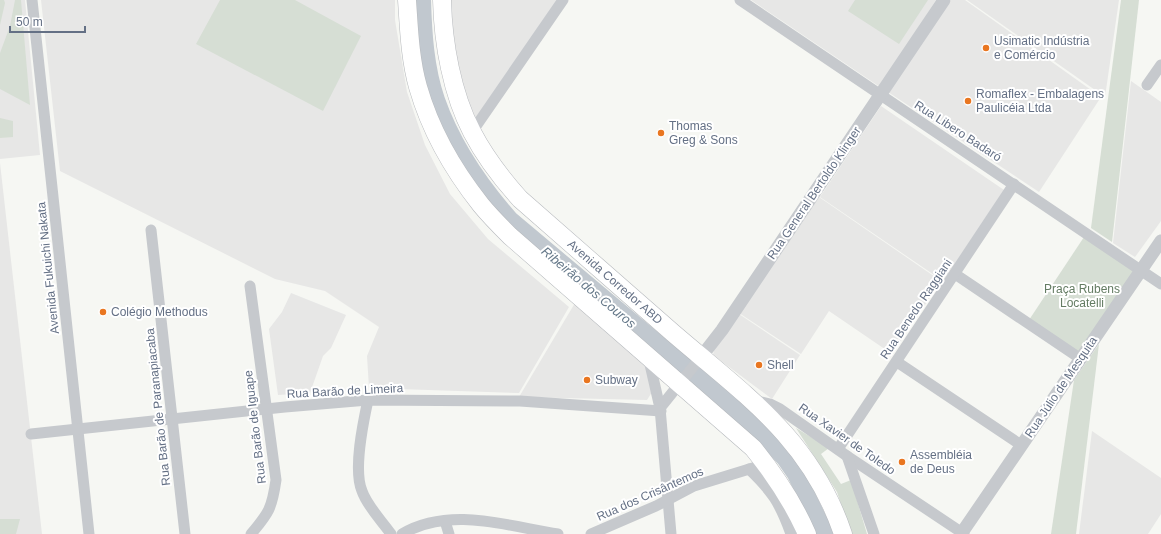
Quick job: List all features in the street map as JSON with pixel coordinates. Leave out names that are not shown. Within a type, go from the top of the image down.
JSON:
[{"type":"highway","points":[[407,0],[410,49],[418,88],[431,124],[456,170],[481,206],[510,236],[648,355],[682,380],[739,434],[757,466],[785,490],[807,534]]},
{"type":"highway","name":"Avenida Corredor ABD","points":[[442,0],[446,52],[457,92],[472,132],[499,175],[520,199],[699,359],[752,399],[804,456],[823,486],[843,534]]},
{"type":"street","name":"Avenida Fukuichi Nakata","points":[[32,0],[89,534]]},
{"type":"street","points":[[472,132],[563,0]]},
{"type":"street","name":"Rua Libero Badaró","points":[[740,0],[1161,284]]},
{"type":"street","name":"Rua General Bertoldo Klinger","points":[[661,409],[722,330],[944,0]]},
{"type":"street","points":[[1147,85],[1161,65]]},
{"type":"street","name":"Rua Benedo Raggiani","points":[[838,449],[1014,184]]},
{"type":"street","name":"Rua Barão de Paranapiacaba","points":[[151,230],[185,534]]},
{"type":"street","name":"Rua Júlio de Mesquita","points":[[962,534],[1161,241]]},
{"type":"street","points":[[955,274],[1081,359]]},
{"type":"street","name":"Rua Barão de Iguape","points":[[250,286],[276,480],[273,502],[264,518],[251,534]]},
{"type":"street","points":[[648,355],[661,409],[671,534]]},
{"type":"street","points":[[897,362],[1022,445]]},
{"type":"street","name":"Rua Xavier de Toledo","points":[[752,399],[770,404],[780,409],[962,534]]},
{"type":"street","name":"Rua Barão de Limeira","points":[[31,434],[266,409],[368,400],[520,402],[661,409]]},
{"type":"street","points":[[368,400],[358,470],[358,482],[362,493],[391,534]]},
{"type":"street","points":[[847,456],[874,534]]},
{"type":"street","points":[[757,466],[782,509],[791,534]]},
{"type":"street","name":"Rua dos Crisântemos","points":[[591,534],[668,500],[694,486],[757,466]]},
{"type":"street","points":[[402,534],[421,525],[445,521],[474,520],[558,534]]},
{"type":"street","points":[[445,521],[449,534]]},
{"type":"shaded area","points":[[0,0],[25,0],[40,155],[0,159]]},
{"type":"shaded area","points":[[41,0],[395,0],[395,20],[407,92],[425,145],[450,194],[488,239],[569,307],[519,393],[369,388],[367,356],[379,327],[325,291],[275,279],[60,171]]},
{"type":"shaded area","points":[[448,0],[557,0],[475,119],[461,83]]},
{"type":"shaded area","points":[[751,0],[936,0],[880,87]]},
{"type":"shaded area","points":[[951,0],[965,0],[1101,97],[1039,192],[888,92]]},
{"type":"shaded area","points":[[967,0],[1119,0],[1105,97]]},
{"type":"shaded area","points":[[1131,81],[1161,102],[1161,221],[1135,257],[1113,243]]},
{"type":"shaded area","points":[[881,106],[1004,190],[943,281],[820,197]]},
{"type":"shaded area","points":[[0,163],[42,534],[0,534]]},
{"type":"shaded area","points":[[819,197],[941,281],[892,354],[829,311],[801,354],[739,313]]},
{"type":"shaded area","points":[[291,293],[346,315],[331,348],[323,356],[310,393],[278,395],[269,329],[282,312]]},
{"type":"shaded area","points":[[575,303],[647,363],[652,392],[647,400],[519,397]]},
{"type":"shaded area","points":[[739,314],[800,355],[772,399],[713,355],[715,345]]},
{"type":"shaded area","points":[[1092,431],[1161,478],[1161,514],[1148,534],[1079,534]]},
{"type":"green space","points":[[0,0],[4,0],[5,3],[0,25]]},
{"type":"green space","points":[[15,0],[21,0],[30,105],[0,89],[0,53],[10,26]]},
{"type":"green space","points":[[220,0],[295,0],[361,36],[323,111],[196,44]]},
{"type":"green space","points":[[855,0],[928,0],[899,44],[848,11]]},
{"type":"green space","points":[[1121,0],[1139,0],[1112,242],[1091,228]]},
{"type":"green space","points":[[0,118],[13,121],[13,137],[0,138]]},
{"type":"green space","name":"Praça Rubens Locatelli","points":[[1084,237],[1134,271],[1080,353],[1029,320]]},
{"type":"green space","points":[[1099,344],[1076,534],[1051,534],[1074,380]]},
{"type":"green space","points":[[796,428],[829,448],[821,454],[841,484],[851,480],[867,534],[851,534],[837,492]]},
{"type":"green space","points":[[0,519],[20,519],[16,534],[0,534]]},
{"type":"waterway","name":"Ribeirão dos Couros","points":[[422,0],[427,63],[436,100],[442,116],[458,148],[488,193],[510,220],[720,396],[762,434],[785,458],[796,474],[825,534]]},
{"type":"place","name":"Usimatic Indústria e Comércio","points":[[986,48]]},
{"type":"place","name":"Romaflex - Embalagens Paulicéia Ltda","points":[[968,101]]},
{"type":"place","name":"Thomas Greg & Sons","points":[[661,133]]},
{"type":"place","name":"Colégio Methodus","points":[[103,312]]},
{"type":"place","name":"Shell","points":[[759,365]]},
{"type":"place","name":"Subway","points":[[587,380]]},
{"type":"place","name":"Assembléia de Deus","points":[[902,462]]}]
